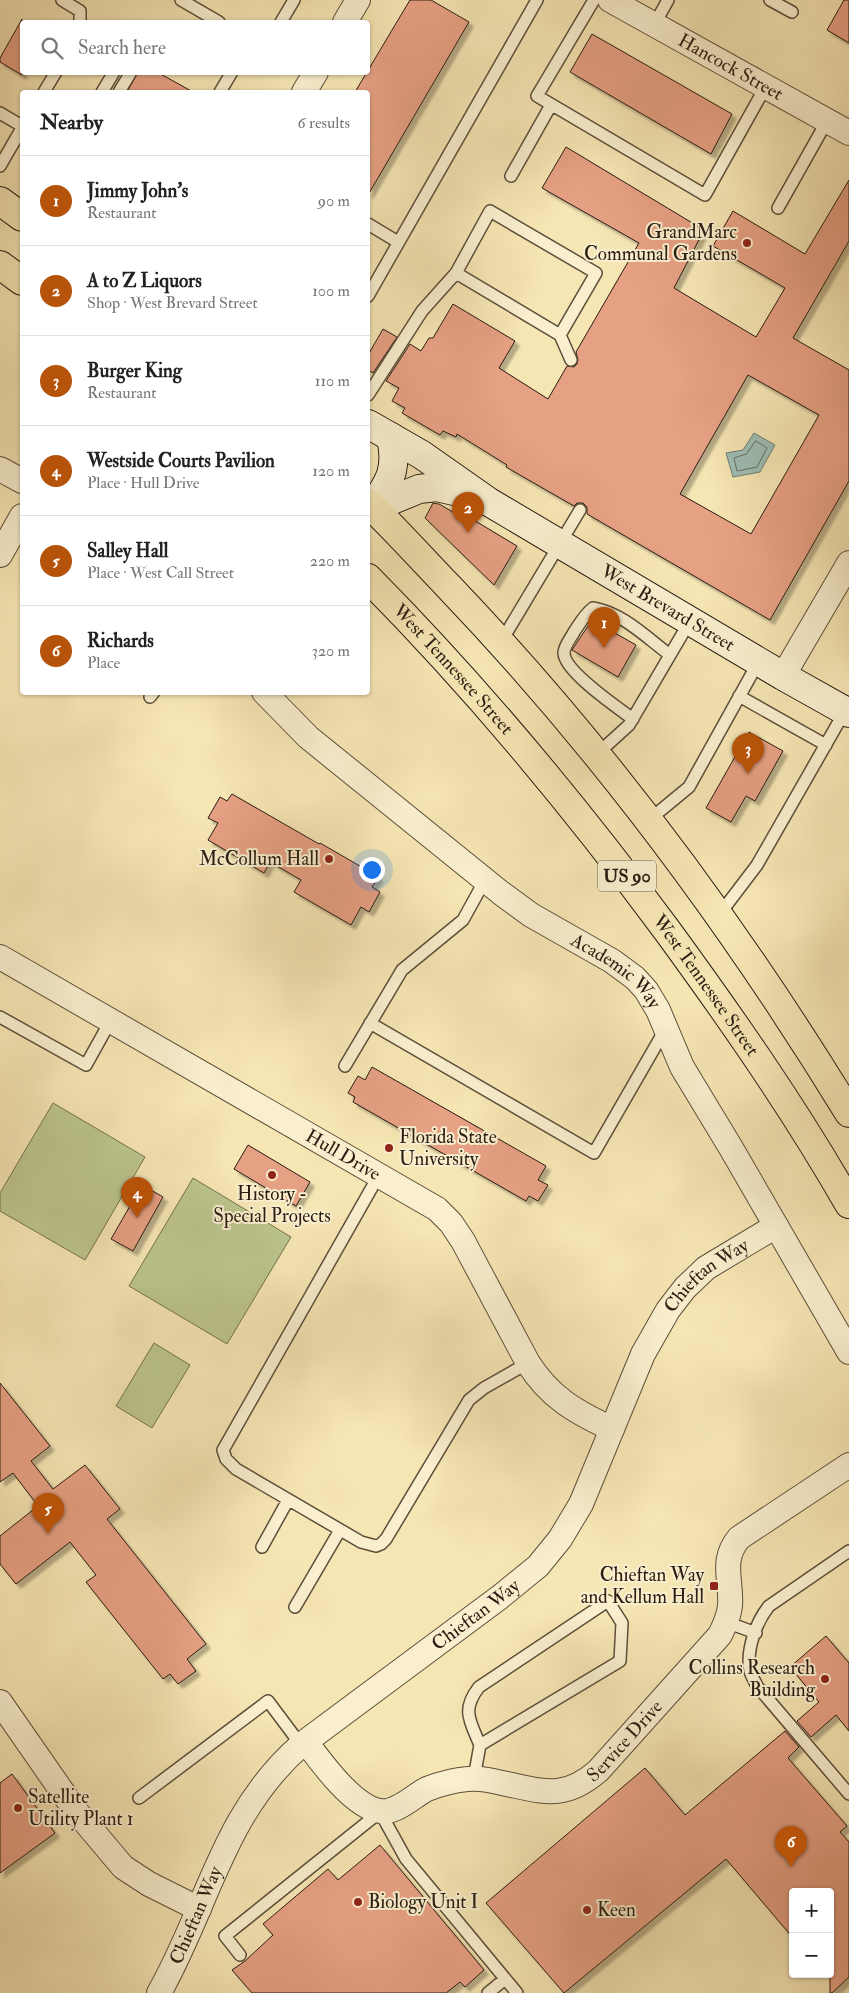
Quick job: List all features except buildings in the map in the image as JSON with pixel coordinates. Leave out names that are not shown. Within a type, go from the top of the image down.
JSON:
[{"type":"main road","points":[[0,201],[20,216]]},
{"type":"main road","points":[[0,265],[20,280]]},
{"type":"main road","name":"US 90","points":[[370,508],[501,642],[597,754],[649,820],[719,915],[849,1113]]},
{"type":"main road","name":"West Tennessee Street","points":[[370,580],[467,683],[610,852],[754,1052],[816,1147],[849,1204]]},
{"type":"street","points":[[346,20],[358,0]]},
{"type":"street","name":"Hancock Street","points":[[610,0],[849,134]]},
{"type":"street","name":"West Brevard Street","points":[[370,425],[444,469],[489,502],[847,712]]},
{"type":"street","points":[[370,506],[386,487],[394,470],[395,454],[391,437]]},
{"type":"street","points":[[0,469],[20,480]]},
{"type":"street","name":"West Brevard Street","points":[[370,507],[419,489],[437,487],[471,495],[489,502]]},
{"type":"street","points":[[0,555],[20,520]]},
{"type":"street","points":[[783,676],[849,563]]},
{"type":"street","name":"Academic Way","points":[[267,695],[308,737],[485,880],[531,915],[628,972],[650,996],[682,1067],[849,1352]]},
{"type":"street","name":"Hull Drive","points":[[0,957],[430,1204],[451,1223],[469,1251],[528,1363],[539,1380],[556,1397],[583,1415],[612,1430]]},
{"type":"street","name":"Chieftan Way","points":[[159,1993],[179,1956],[222,1852],[245,1811],[282,1764],[303,1744],[538,1566],[560,1539],[581,1504],[648,1342],[675,1299],[706,1268],[776,1226]]},
{"type":"street","name":"Service Drive","points":[[380,1812],[393,1809],[435,1786],[474,1778],[553,1792],[565,1791],[582,1784],[598,1771],[710,1649],[720,1635],[726,1622],[730,1598],[728,1566],[734,1544],[744,1534],[849,1465]]},
{"type":"street","points":[[0,1702],[80,1816],[119,1862],[139,1879],[199,1909]]},
{"type":"street","points":[[303,1744],[339,1784],[360,1801],[380,1812]]},
{"type":"lane","points":[[62,0],[80,17]]},
{"type":"lane","points":[[181,0],[216,20]]},
{"type":"lane","points":[[282,20],[294,0]]},
{"type":"lane","points":[[370,292],[536,0]]},
{"type":"lane","points":[[594,0],[537,96],[705,195],[766,86]]},
{"type":"lane","points":[[654,25],[668,0]]},
{"type":"lane","points":[[770,0],[792,12]]},
{"type":"lane","points":[[45,90],[54,75]]},
{"type":"lane","points":[[103,90],[112,75]]},
{"type":"lane","points":[[120,90],[129,75]]},
{"type":"lane","points":[[221,90],[230,75]]},
{"type":"lane","points":[[511,176],[551,105]]},
{"type":"lane","points":[[0,113],[20,126]]},
{"type":"lane","points":[[778,208],[827,121]]},
{"type":"lane","points":[[0,166],[20,131]]},
{"type":"lane","points":[[370,392],[422,310],[456,273],[490,211],[596,273],[560,335]]},
{"type":"lane","points":[[370,225],[398,242]]},
{"type":"lane","points":[[370,271],[378,276]]},
{"type":"lane","points":[[456,273],[560,335],[571,360]]},
{"type":"lane","points":[[501,642],[580,510]]},
{"type":"lane","points":[[633,719],[589,686],[567,662],[564,653],[566,645],[587,612],[593,608],[626,622],[670,655]]},
{"type":"lane","points":[[597,754],[629,725],[690,621]]},
{"type":"lane","points":[[649,820],[689,787],[759,661]]},
{"type":"lane","points":[[739,696],[826,744]]},
{"type":"lane","points":[[719,915],[757,865],[826,744],[847,712]]},
{"type":"lane","points":[[345,1066],[402,970],[463,920],[485,880]]},
{"type":"lane","points":[[0,1017],[86,1065],[111,1020]]},
{"type":"lane","points":[[370,1023],[594,1153],[666,1028]]},
{"type":"lane","points":[[379,1175],[223,1450],[226,1459],[236,1469],[288,1500],[368,1545],[376,1546],[382,1544],[469,1400],[484,1388],[528,1363]]},
{"type":"lane","points":[[262,1548],[288,1500]]},
{"type":"lane","points":[[295,1607],[340,1530]]},
{"type":"lane","points":[[849,1551],[769,1606],[762,1614],[751,1646],[750,1657],[750,1672],[757,1686],[849,1794]]},
{"type":"lane","points":[[474,1778],[480,1745],[469,1717],[468,1709],[469,1701],[479,1687],[608,1601],[622,1623],[620,1661],[480,1745]]},
{"type":"lane","points":[[726,1622],[756,1633]]},
{"type":"lane","points":[[139,1798],[268,1701],[303,1744]]},
{"type":"lane","points":[[240,1955],[225,1936],[380,1812],[406,1859],[517,1993]]},
{"type":"lane","points":[[488,1993],[505,1979]]},
{"type":"green space","points":[[53,1103],[145,1157],[85,1260],[0,1211],[0,1193]]},
{"type":"green space","points":[[193,1178],[291,1237],[227,1344],[129,1286]]},
{"type":"green space","points":[[154,1343],[190,1365],[152,1428],[116,1406]]},
{"type":"water","points":[[754,433],[775,445],[760,472],[733,477],[726,453],[743,450]]},
{"type":"place","name":"GrandMarc Communal Gardens","points":[[747,243]]},
{"type":"place","name":"A to Z Liquors","points":[[468,533]]},
{"type":"place","name":"Jimmy John's","points":[[604,648]]},
{"type":"place","name":"Burger King","points":[[748,774]]},
{"type":"place","name":"McCollum Hall","points":[[329,859]]},
{"type":"place","name":"Florida State University","points":[[389,1148]]},
{"type":"place","name":"History - Special Projects","points":[[272,1175]]},
{"type":"place","name":"Westside Courts Pavilion","points":[[137,1218]]},
{"type":"place","name":"Salley Hall","points":[[48,1534]]},
{"type":"place","name":"Chieftan Way and Kellum Hall","points":[[714,1586]]},
{"type":"place","name":"Collins Research Building","points":[[825,1679]]},
{"type":"place","name":"Satellite Utility Plant 1","points":[[18,1808]]},
{"type":"place","name":"Richards","points":[[791,1867]]},
{"type":"place","name":"Biology Unit I","points":[[358,1902]]},
{"type":"place","name":"Keen","points":[[587,1910]]}]
